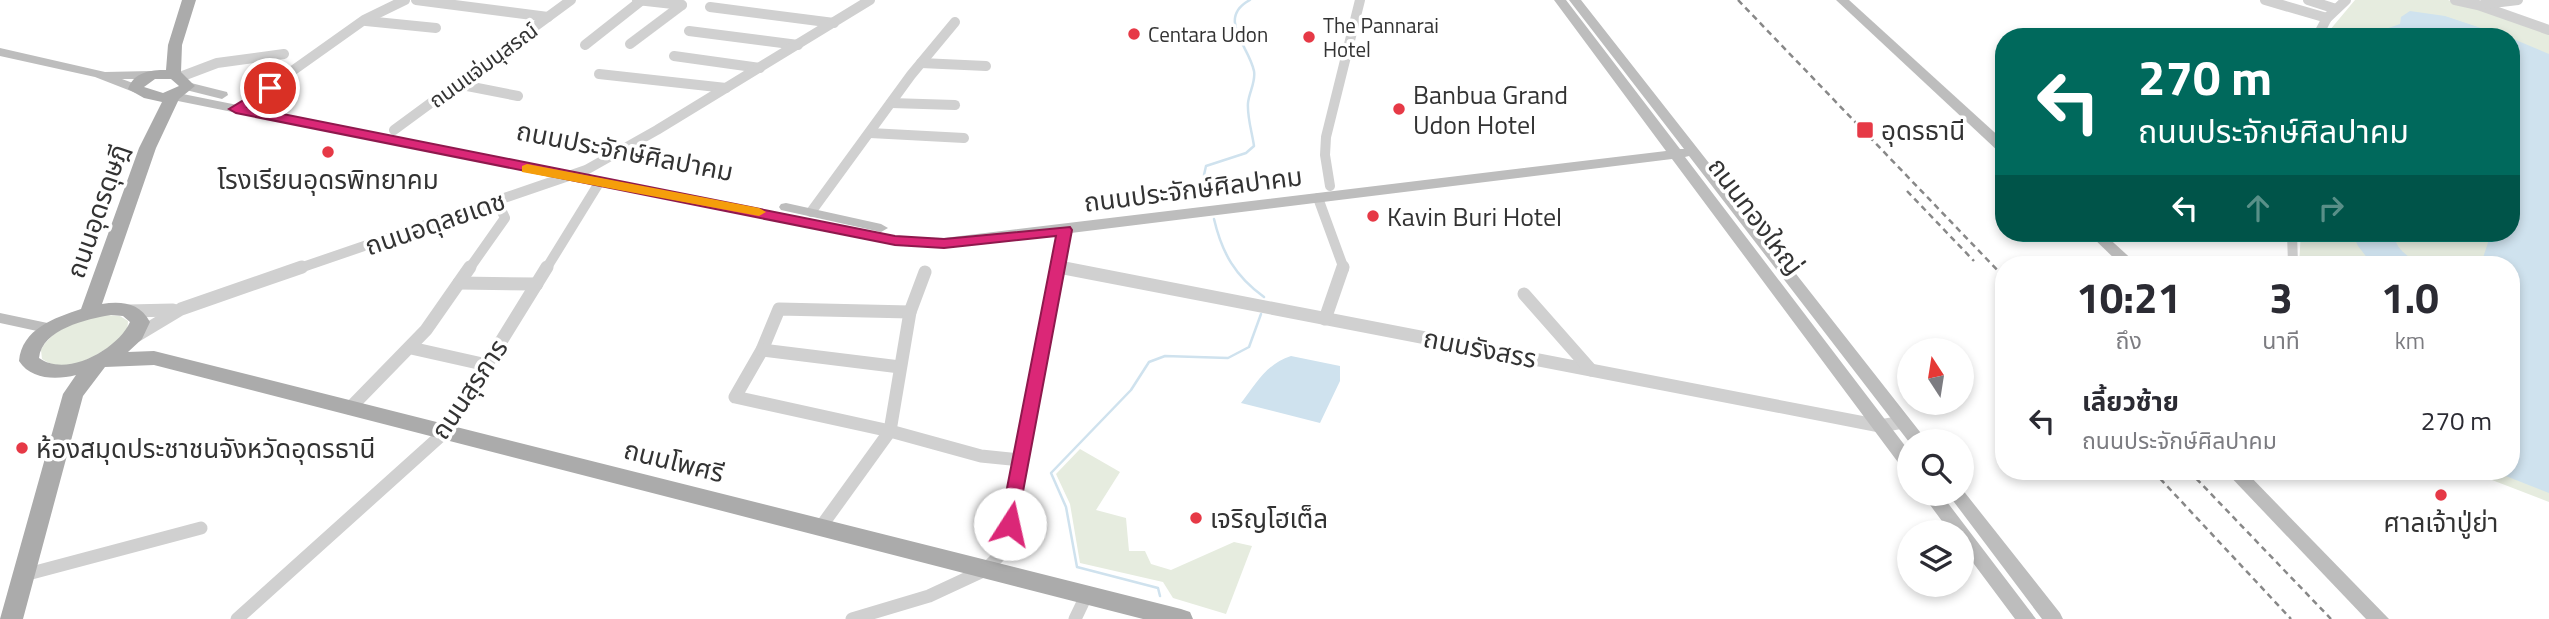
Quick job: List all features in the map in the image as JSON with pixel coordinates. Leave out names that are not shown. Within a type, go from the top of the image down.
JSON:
[{"type":"main road","name":"ถนนอุดรดุษฎี","points":[[154,127],[138,83],[151,75],[175,45],[189,0]]},
{"type":"main road","name":"ถนนอุดรดุษฎี","points":[[89,313],[154,127],[178,83],[175,45]]},
{"type":"main road","points":[[151,75],[178,83]]},
{"type":"main road","points":[[143,93],[178,83]]},
{"type":"main road","points":[[55,371],[99,360],[122,348],[134,337],[140,322],[139,317],[128,311],[111,309],[89,313],[51,329],[35,342],[28,355],[32,366],[55,371],[68,381],[73,394]]},
{"type":"main road","points":[[134,337],[154,358]]},
{"type":"main road","name":"ถนนโพศรี","points":[[99,360],[154,358],[1181,619]]},
{"type":"main road","points":[[11,619],[73,394],[99,360]]},
{"type":"street","points":[[236,109],[364,20],[405,0]]},
{"type":"street","points":[[416,0],[548,18]]},
{"type":"street","name":"ถนนแจ่มนุสรณ์","points":[[390,135],[571,0]]},
{"type":"street","points":[[629,44],[682,5],[634,0]]},
{"type":"street","points":[[585,45],[642,0]]},
{"type":"street","name":"ถนนอดุลยเดช","points":[[134,337],[181,309],[586,170],[870,0]]},
{"type":"street","points":[[1332,191],[1325,155],[1326,137],[1360,0]]},
{"type":"street","name":"ถนนทองใหญ่","points":[[1560,0],[1909,429]]},
{"type":"street","name":"ถนนทองใหญ่","points":[[1574,0],[1897,448]]},
{"type":"street","points":[[1842,0],[1995,141]]},
{"type":"street","points":[[2265,0],[2327,18]]},
{"type":"street","points":[[2308,0],[2336,9]]},
{"type":"street","points":[[2322,28],[2327,18],[2346,0]]},
{"type":"street","points":[[2455,0],[2478,5],[2549,30]]},
{"type":"street","points":[[2478,5],[2518,0]]},
{"type":"street","points":[[710,7],[834,23]]},
{"type":"street","points":[[364,20],[436,28]]},
{"type":"street","points":[[807,217],[921,63],[955,22]]},
{"type":"street","points":[[689,31],[798,45]]},
{"type":"street","points":[[0,51],[99,75],[143,93]]},
{"type":"street","points":[[178,83],[217,63],[284,54]]},
{"type":"street","points":[[674,56],[760,68]]},
{"type":"street","points":[[921,63],[986,66]]},
{"type":"street","points":[[599,74],[726,88]]},
{"type":"street","points":[[99,75],[151,75]]},
{"type":"street","name":"ถนนประจักษ์ศิลปาคม","points":[[178,83],[569,177],[604,179],[807,217],[916,244],[982,240],[1065,225],[1681,149]]},
{"type":"street","name":"ถนนประจักษ์ศิลปาคม","points":[[178,83],[236,109],[586,170],[604,179]]},
{"type":"street","points":[[457,85],[518,96]]},
{"type":"street","points":[[891,103],[955,105]]},
{"type":"street","points":[[870,133],[964,138]]},
{"type":"street","name":"ถนนสุรการ","points":[[237,619],[445,432],[604,179]]},
{"type":"street","name":"ถนนประจักษ์ศิลปาคม","points":[[1190,209],[1318,198],[1332,191]]},
{"type":"street","points":[[1318,198],[1344,269],[1325,318]]},
{"type":"street","points":[[350,408],[411,348],[459,283],[505,218],[497,201]]},
{"type":"street","points":[[852,619],[929,596],[985,570],[1005,550],[1065,225]]},
{"type":"street","points":[[2105,242],[2120,256]]},
{"type":"street","name":"ถนนรังสรร","points":[[1057,267],[1880,426],[1903,422]]},
{"type":"street","points":[[820,528],[890,431],[910,312],[925,272]]},
{"type":"street","points":[[459,283],[537,284]]},
{"type":"street","points":[[1524,294],[1591,370]]},
{"type":"street","points":[[128,311],[181,309]]},
{"type":"street","points":[[910,312],[779,309],[762,350],[735,397],[890,431],[981,456],[1021,460]]},
{"type":"street","points":[[0,317],[51,329]]},
{"type":"street","points":[[411,348],[487,365]]},
{"type":"street","points":[[762,350],[900,367]]},
{"type":"street","points":[[2243,480],[2379,619]]},
{"type":"street","points":[[1940,506],[1951,520]]},
{"type":"street","points":[[1967,506],[2053,619]]},
{"type":"street","points":[[23,575],[201,527]]},
{"type":"street","points":[[1974,550],[2026,619]]},
{"type":"street","points":[[1075,619],[1087,594]]},
{"type":"shaded area","points":[[2355,0],[2448,0],[2549,32],[2549,502],[2492,480],[2520,480],[2520,256],[2300,256],[2300,242],[2520,242],[2520,28],[2332,28]]},
{"type":"shaded area","points":[[106,315],[120,316],[128,321],[127,335],[75,364],[53,364],[42,359],[41,350],[60,330]]},
{"type":"shaded area","points":[[1080,449],[1120,472],[1096,510],[1126,518],[1129,551],[1145,551],[1151,564],[1171,570],[1234,542],[1252,546],[1226,614],[1173,598],[1163,582],[1080,563],[1070,504],[1056,474]]},
{"type":"water","points":[[2410,11],[2445,16],[2481,28],[2388,28],[2400,24],[2401,17]]},
{"type":"water","points":[[2520,42],[2549,54],[2549,493],[2516,480],[2520,480],[2520,256],[2484,256],[2488,242],[2520,242]]},
{"type":"water","points":[[2356,242],[2396,242],[2408,256],[2366,256]]},
{"type":"water","points":[[1291,356],[1340,366],[1340,381],[1320,423],[1241,403],[1268,369]]},
{"type":"waterway","points":[[1208,192],[1204,175],[1206,166],[1246,153],[1254,146],[1248,108],[1254,71],[1235,24],[1240,7],[1250,0]]},
{"type":"waterway","points":[[1214,219],[1221,243],[1231,263],[1245,281],[1264,297]]},
{"type":"waterway","points":[[1160,596],[1158,588],[1077,567],[1066,507],[1051,473],[1131,390],[1149,362],[1165,356],[1228,358],[1249,347],[1261,314]]},
{"type":"railway","points":[[1738,0],[1995,268]]},
{"type":"railway","points":[[1907,191],[1974,261]]},
{"type":"railway","points":[[2161,480],[2291,619]]},
{"type":"railway","points":[[2198,480],[2331,619]]},
{"type":"slow traffic","points":[[527,169],[759,212]]},
{"type":"place","name":"Centara Udon","points":[[1134,34]]},
{"type":"place","name":"The Pannarai Hotel","points":[[1309,37]]},
{"type":"place","name":"Banbua Grand Udon Hotel","points":[[1399,109]]},
{"type":"place","name":"อุดรธานี","points":[[1865,130]]},
{"type":"place","name":"โรงเรียนอุดรพิทยาคม","points":[[328,152]]},
{"type":"place","name":"Kavin Buri Hotel","points":[[1373,216]]},
{"type":"place","name":"ห้องสมุดประชาชนจังหวัดอุดรธานี","points":[[22,448]]},
{"type":"place","name":"ศาลเจ้าปู่ย่า","points":[[2441,495]]},
{"type":"place","name":"เจริญโฮเต็ล","points":[[1196,518]]},
{"type":"route","points":[[270,88],[236,109],[569,177],[737,207],[895,241],[916,244],[944,243],[1064,230],[1010,524]]}]
